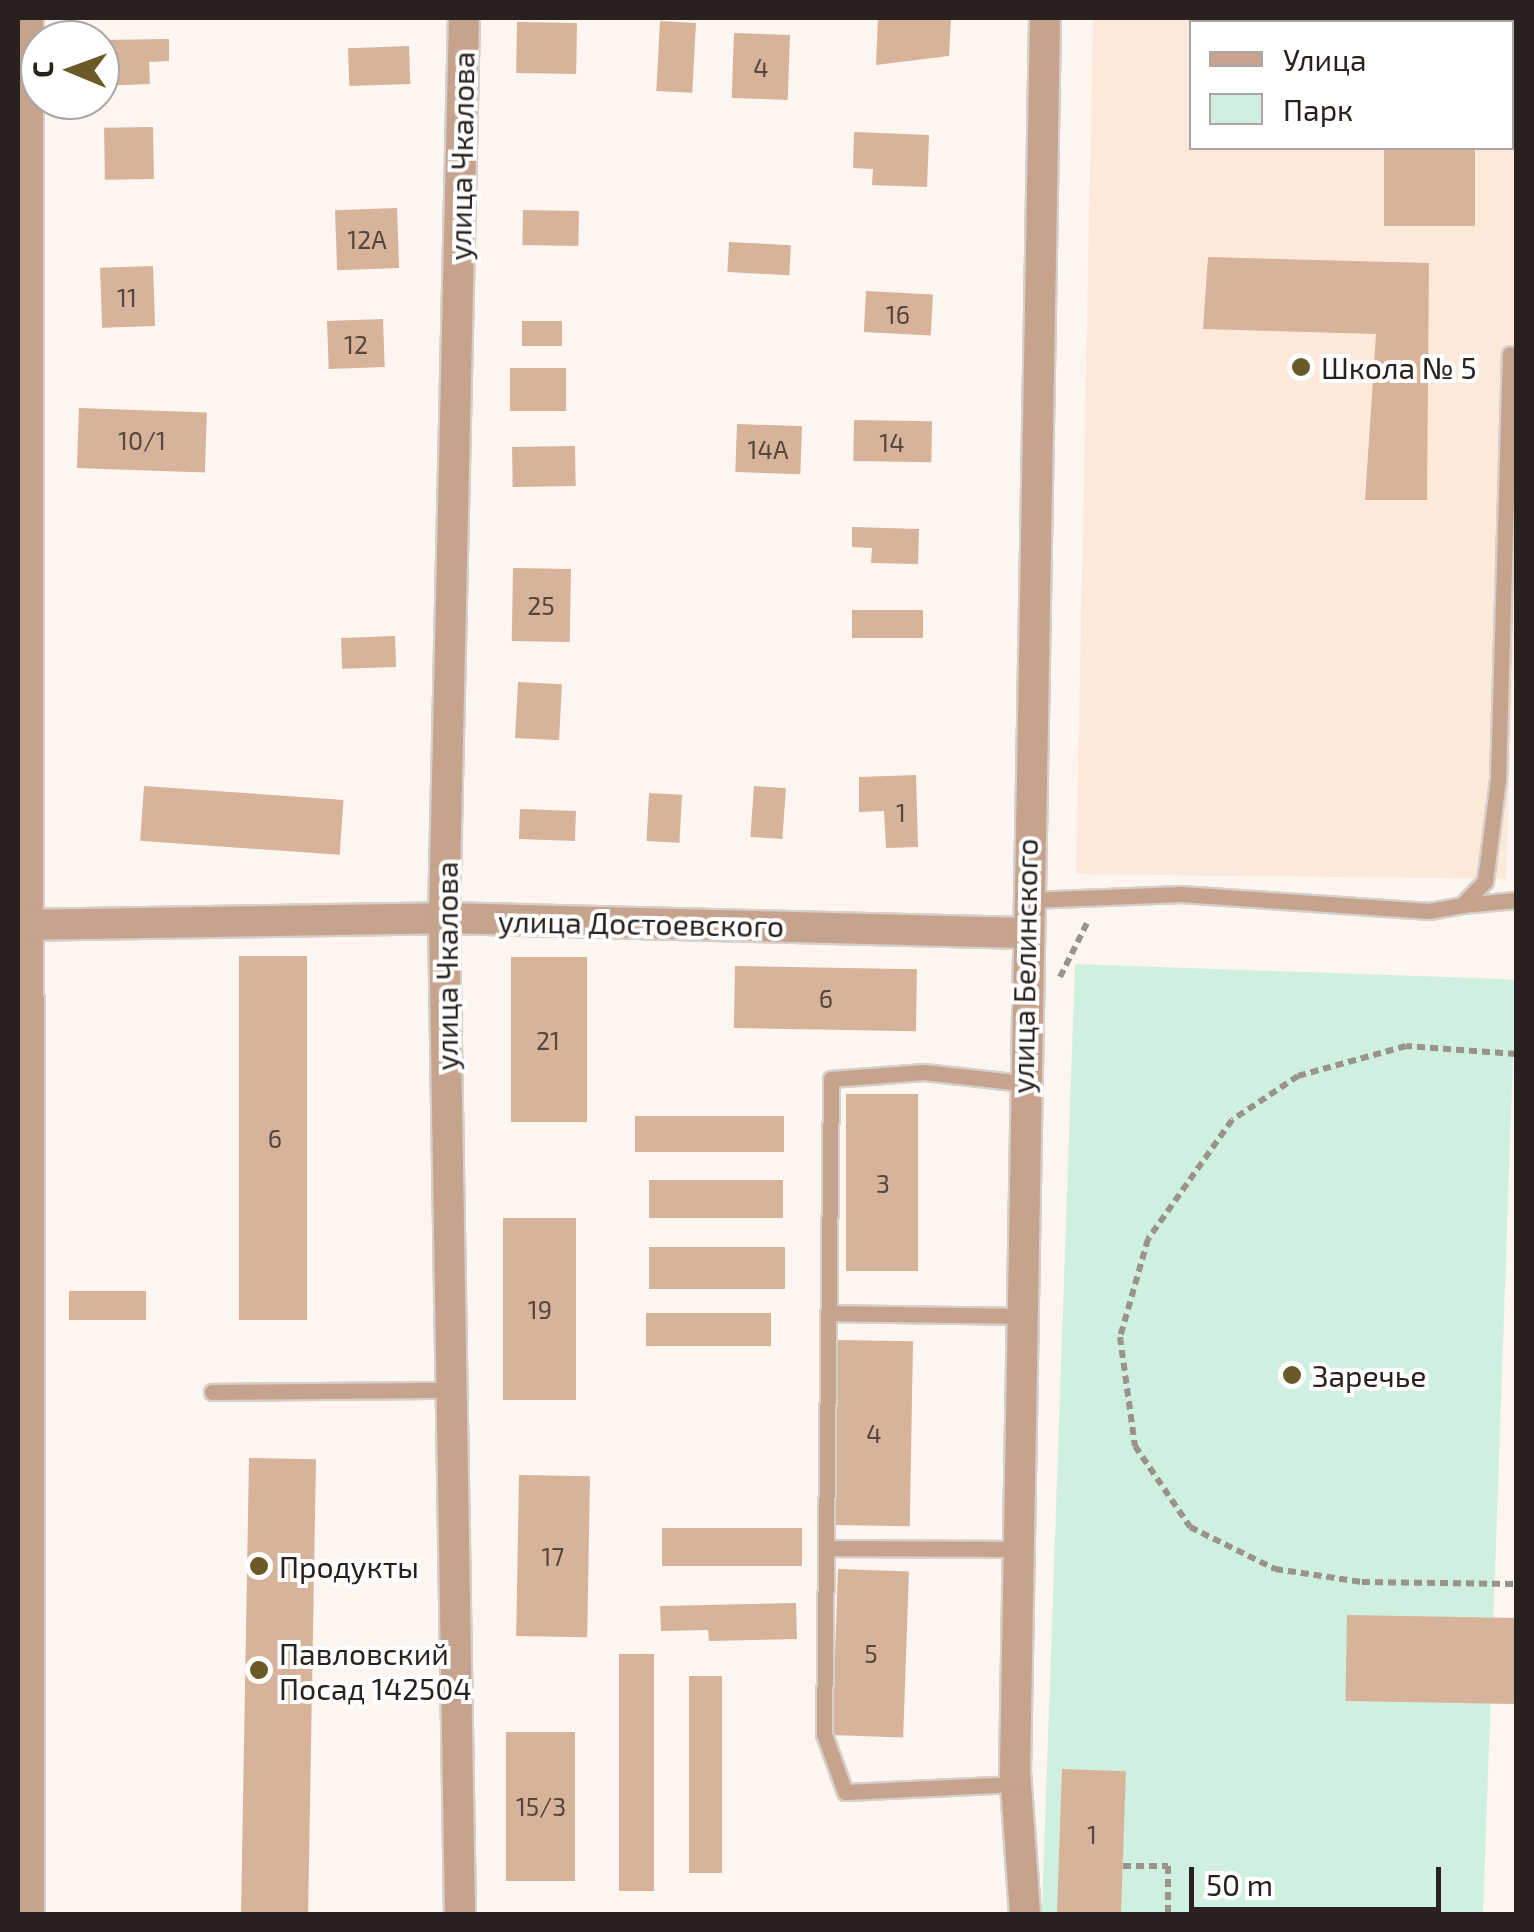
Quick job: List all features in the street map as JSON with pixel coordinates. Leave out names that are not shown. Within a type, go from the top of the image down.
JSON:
[{"type":"street","points":[[28,18],[25,925],[30,1914]]},
{"type":"street","name":"улица Чкалова","points":[[460,1914],[444,918],[464,18]]},
{"type":"street","name":"улица Белинского","points":[[1025,1914],[1016,1784],[1017,1549],[1024,933],[1045,18]]},
{"type":"street","name":"улица Достоевского","points":[[25,925],[444,918],[1024,933]]},
{"type":"lane","points":[[1462,905],[1486,881],[1498,780],[1510,354]]},
{"type":"lane","points":[[1025,900],[1100,897],[1462,905],[1516,900]]},
{"type":"lane","points":[[1016,1784],[845,1792],[824,1734],[831,1079],[924,1072],[1022,1083]]},
{"type":"lane","points":[[829,1313],[1020,1316]]},
{"type":"lane","points":[[212,1392],[452,1390]]},
{"type":"lane","points":[[826,1548],[1017,1549]]},
{"type":"path","points":[[1058,982],[1100,897]]},
{"type":"path","points":[[1516,1054],[1406,1046],[1298,1076],[1232,1120],[1148,1239],[1120,1337],[1135,1446],[1190,1526],[1276,1569],[1362,1582],[1516,1584]]},
{"type":"path","points":[[1124,1866],[1168,1866],[1168,1914]]},
{"type":"shaded area","name":"Школа № 5","points":[[1093,18],[1516,18],[1516,586],[1506,879],[1076,874]]},
{"type":"green space","name":"Заречье","points":[[1075,964],[1516,979],[1483,1914],[1042,1913]]},
{"type":"building","points":[[878,18],[951,18],[949,56],[876,65]]},
{"type":"building","points":[[660,21],[696,23],[692,93],[656,91]]},
{"type":"building","points":[[517,22],[577,23],[576,74],[516,73]]},
{"type":"building","points":[[734,33],[790,35],[788,100],[732,98]]},
{"type":"building","points":[[169,39],[169,61],[149,62],[150,84],[120,85],[120,40]]},
{"type":"building","points":[[409,46],[410,84],[349,86],[348,48]]},
{"type":"building","points":[[153,127],[154,179],[105,180],[104,128]]},
{"type":"building","points":[[854,132],[929,135],[927,187],[872,185],[873,169],[853,168]]},
{"type":"building","points":[[1384,150],[1475,150],[1475,226],[1384,226]]},
{"type":"building","points":[[397,208],[399,268],[337,270],[335,210]]},
{"type":"building","points":[[523,210],[579,211],[578,246],[522,245]]},
{"type":"building","points":[[729,242],[791,245],[789,275],[727,272]]},
{"type":"building","points":[[1208,257],[1429,263],[1427,500],[1365,500],[1376,334],[1203,329]]},
{"type":"building","points":[[153,266],[155,326],[102,328],[100,268]]},
{"type":"building","points":[[866,291],[933,295],[931,335],[864,332]]},
{"type":"building","points":[[383,319],[385,367],[329,369],[327,321]]},
{"type":"building","points":[[522,321],[562,321],[562,346],[522,346]]},
{"type":"building","points":[[510,368],[566,368],[566,411],[510,411]]},
{"type":"building","points":[[79,408],[207,412],[205,472],[77,468]]},
{"type":"building","points":[[854,420],[932,421],[931,462],[853,461]]},
{"type":"building","points":[[737,424],[802,426],[800,474],[735,472]]},
{"type":"building","points":[[575,446],[576,486],[513,487],[512,447]]},
{"type":"building","points":[[852,527],[919,529],[918,564],[871,563],[872,548],[852,547]]},
{"type":"building","points":[[513,568],[571,569],[570,642],[512,641]]},
{"type":"building","points":[[852,610],[923,610],[923,638],[852,638]]},
{"type":"building","points":[[395,636],[396,667],[342,669],[341,638]]},
{"type":"building","points":[[518,682],[562,684],[559,740],[515,738]]},
{"type":"building","points":[[916,775],[918,847],[886,848],[884,811],[859,812],[859,777]]},
{"type":"building","points":[[144,786],[344,800],[340,855],[140,841]]},
{"type":"building","points":[[754,786],[786,788],[782,839],[750,837]]},
{"type":"building","points":[[649,793],[682,795],[679,843],[646,841]]},
{"type":"building","points":[[520,809],[576,811],[575,841],[519,839]]},
{"type":"building","points":[[239,956],[307,956],[307,1320],[239,1320]]},
{"type":"building","points":[[511,957],[587,957],[587,1122],[511,1122]]},
{"type":"building","points":[[735,966],[917,969],[916,1031],[734,1028]]},
{"type":"building","points":[[846,1094],[918,1094],[918,1271],[846,1271]]},
{"type":"building","points":[[635,1116],[784,1116],[784,1152],[635,1152]]},
{"type":"building","points":[[649,1180],[783,1180],[783,1218],[649,1218]]},
{"type":"building","points":[[503,1218],[576,1218],[576,1400],[503,1400]]},
{"type":"building","points":[[649,1247],[785,1247],[785,1289],[649,1289]]},
{"type":"building","points":[[69,1291],[146,1291],[146,1320],[69,1320]]},
{"type":"building","points":[[646,1313],[771,1313],[771,1346],[646,1346]]},
{"type":"building","points":[[837,1340],[913,1341],[910,1526],[834,1525]]},
{"type":"building","points":[[249,1458],[316,1459],[308,1914],[241,1914]]},
{"type":"building","points":[[519,1475],[590,1476],[587,1637],[516,1636]]},
{"type":"building","points":[[662,1528],[802,1528],[802,1566],[662,1566]]},
{"type":"building","points":[[838,1569],[909,1571],[903,1737],[832,1735]]},
{"type":"building","points":[[796,1603],[797,1639],[709,1641],[708,1630],[661,1631],[660,1606]]},
{"type":"building","points":[[1347,1615],[1516,1618],[1514,1704],[1345,1701]]},
{"type":"building","points":[[619,1654],[654,1654],[654,1891],[619,1891]]},
{"type":"building","points":[[689,1676],[722,1676],[722,1873],[689,1873]]},
{"type":"building","points":[[506,1732],[575,1732],[575,1881],[506,1881]]},
{"type":"building","points":[[1062,1769],[1126,1771],[1121,1914],[1057,1914]]},
{"type":"place","name":"Школа № 5","points":[[1301,367]]},
{"type":"place","name":"Заречье","points":[[1292,1375]]},
{"type":"place","name":"Продукты","points":[[259,1566]]},
{"type":"place","name":"Павловский Посад 142504","points":[[259,1670]]}]
